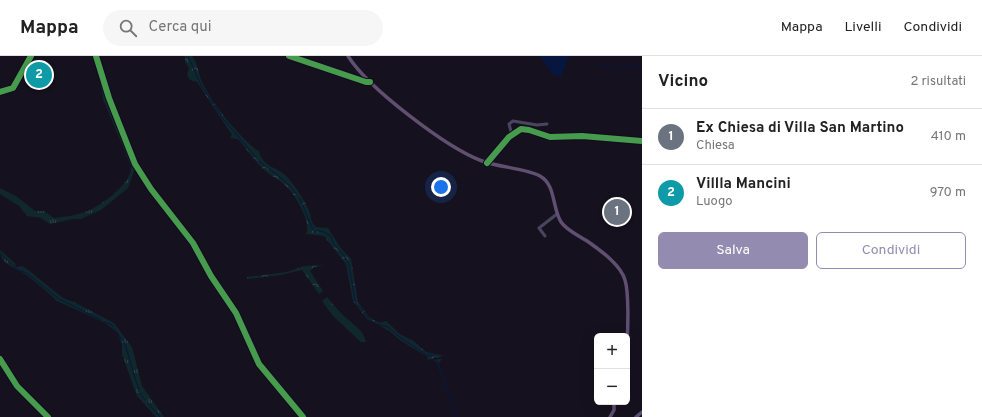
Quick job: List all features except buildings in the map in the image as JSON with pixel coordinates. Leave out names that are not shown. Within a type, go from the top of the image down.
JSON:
[{"type":"main road","points":[[348,56],[370,82],[420,123],[472,158],[541,176],[548,183],[557,214],[565,227],[592,244],[612,262],[625,280],[627,333]]},
{"type":"main road","points":[[610,417],[614,410],[614,405]]},
{"type":"main road","points":[[636,417],[642,412]]},
{"type":"street","points":[[0,92],[13,88],[31,56]]},
{"type":"street","points":[[96,56],[108,98],[135,164],[151,189],[193,243],[211,276],[236,313],[259,364],[303,417]]},
{"type":"street","points":[[289,56],[370,82]]},
{"type":"street","points":[[512,135],[509,124],[513,121],[537,125],[547,124]]},
{"type":"street","points":[[487,163],[512,135],[521,129],[526,129],[550,137],[582,136],[642,141]]},
{"type":"street","points":[[545,236],[539,228],[557,214]]},
{"type":"street","points":[[0,359],[17,386],[48,417]]},
{"type":"green space","points":[[185,56],[192,56],[194,59],[203,84],[226,119],[255,149],[259,151],[261,157],[267,164],[281,172],[289,179],[305,202],[314,225],[316,227],[328,228],[340,247],[351,259],[358,302],[369,317],[379,323],[386,321],[400,334],[415,342],[426,352],[444,356],[427,360],[428,357],[401,341],[388,330],[367,319],[353,301],[346,264],[324,236],[306,234],[307,223],[305,216],[298,202],[290,191],[284,184],[262,168],[238,139],[230,138],[232,135],[197,82],[188,77],[187,75],[189,68],[185,62]]},
{"type":"green space","points":[[99,73],[109,108],[134,165],[134,171],[128,188],[101,210],[81,219],[73,219],[50,224],[41,218],[27,216],[19,206],[0,194],[0,188],[16,196],[35,211],[44,211],[54,218],[57,218],[88,211],[105,201],[120,188],[130,173],[131,166],[103,99]]},
{"type":"green space","points":[[0,250],[15,263],[16,267],[22,266],[27,269],[63,298],[74,302],[114,323],[132,347],[142,386],[164,417],[156,417],[137,396],[122,354],[122,345],[118,333],[104,322],[57,301],[25,274],[3,260]]},
{"type":"green space","points":[[325,265],[314,267],[310,271],[323,291],[319,294],[302,270],[281,275],[247,279],[247,277],[287,272],[304,266]]},
{"type":"green space","points":[[327,297],[342,314],[363,333],[366,342],[361,342],[333,316],[322,301]]},
{"type":"green space","points":[[442,359],[439,363],[440,369],[456,417],[437,362],[434,360]]},
{"type":"water","points":[[540,56],[569,56],[561,77],[553,75]]},
{"type":"waterway","points":[[188,56],[201,85],[224,120],[261,163],[291,187],[300,199],[313,230],[324,232],[331,236],[333,243],[345,257],[349,265],[355,301],[369,319],[374,323],[388,327],[401,338],[427,355],[436,356],[456,417]]},
{"type":"waterway","points":[[597,64],[619,69],[642,65]]},
{"type":"waterway","points":[[0,253],[17,269],[28,274],[59,299],[112,325],[125,344],[141,395],[160,417]]},
{"type":"cycle path","points":[[0,92],[13,88],[31,56]]},
{"type":"cycle path","points":[[96,56],[109,98],[135,164],[151,189],[193,243],[211,276],[236,313],[259,364],[303,417]]},
{"type":"cycle path","points":[[289,56],[366,82],[370,82]]},
{"type":"cycle path","points":[[487,163],[509,137],[521,129],[550,137],[582,136],[642,141]]},
{"type":"cycle path","points":[[0,359],[17,386],[48,417]]},
{"type":"place","name":"Villla Mancini","points":[[39,75]]},
{"type":"place","name":"Ex Chiesa di Villa San Martino","points":[[617,212]]}]
